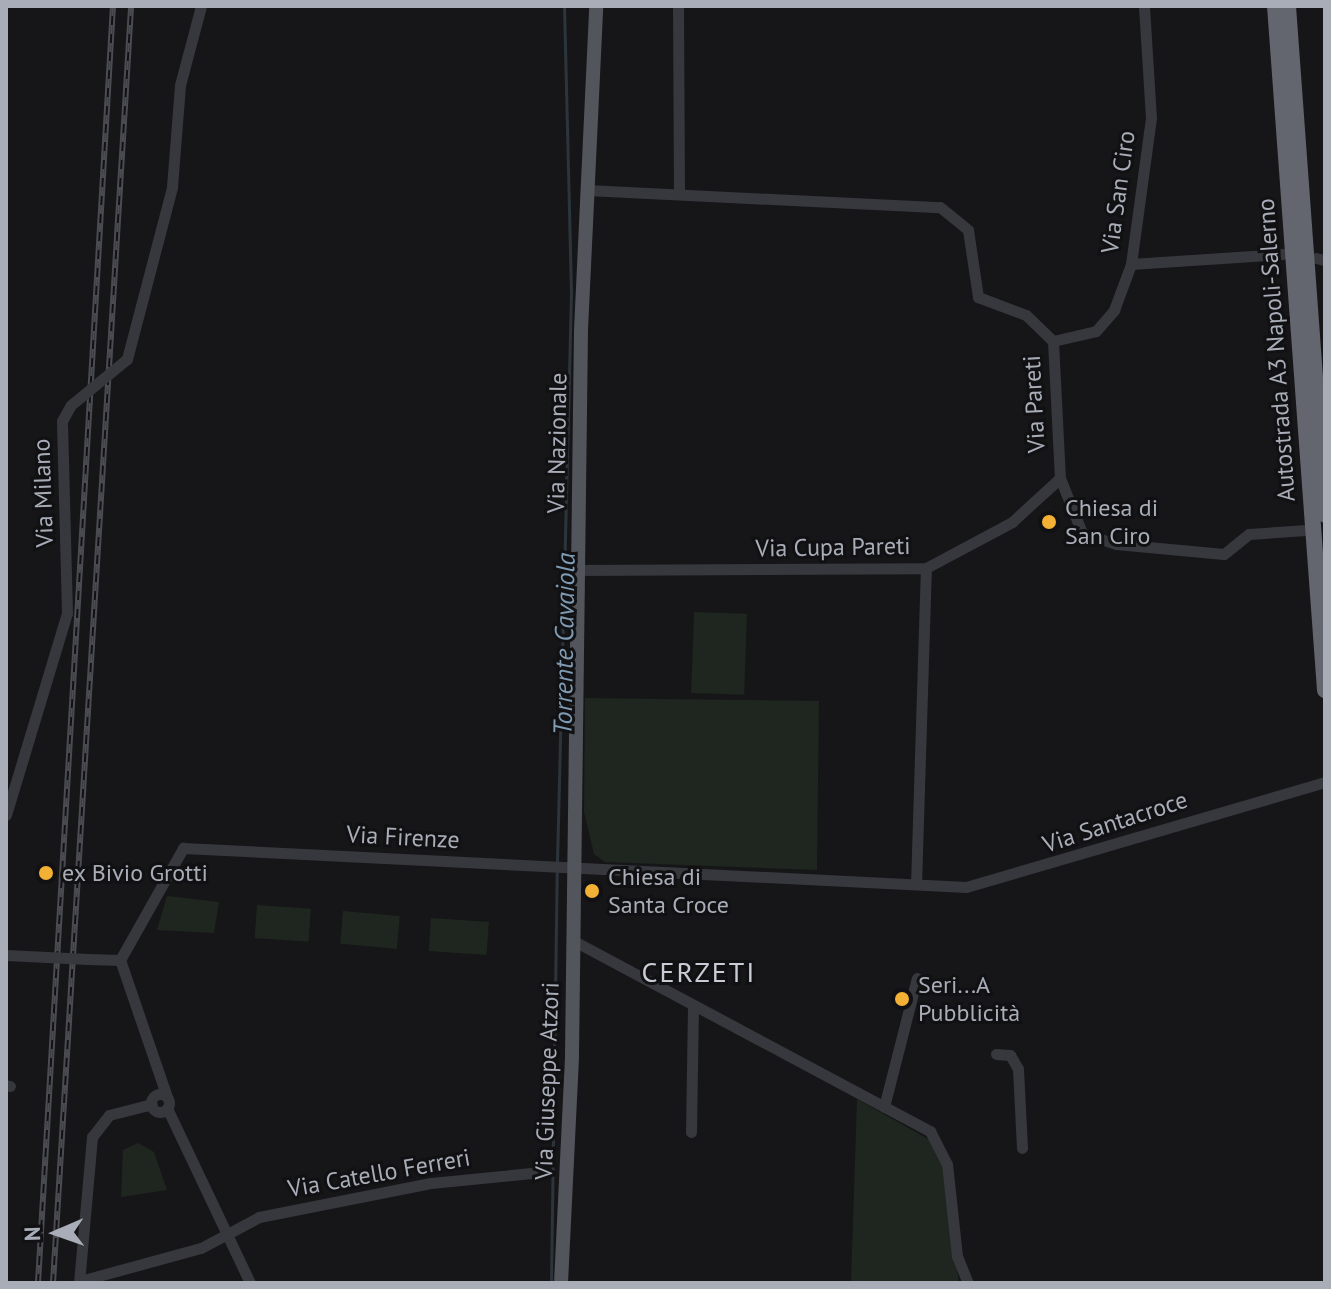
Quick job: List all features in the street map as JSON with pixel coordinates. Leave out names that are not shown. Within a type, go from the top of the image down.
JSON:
[{"type":"highway","name":"Autostrada A3 Napoli-Salerno","points":[[1275,6],[1325,690]]},
{"type":"highway","name":"Autostrada A3 Napoli-Salerno","points":[[1288,6],[1325,515]]},
{"type":"main road","name":"Via Nazionale","points":[[571,873],[576,570],[587,190],[596,6]]},
{"type":"main road","name":"Via Giuseppe Atzori","points":[[561,1283],[574,941],[571,873]]},
{"type":"street","name":"Via Milano","points":[[7,810],[67,613],[62,421],[71,405],[127,359],[172,187],[180,85],[201,6]]},
{"type":"street","points":[[678,6],[679,191]]},
{"type":"street","name":"Via San Ciro","points":[[1053,341],[1096,331],[1114,310],[1131,264],[1151,118],[1144,6]]},
{"type":"street","name":"Via Pareti","points":[[587,190],[679,191],[940,207],[968,230],[978,297],[1026,315],[1053,341],[1060,478],[1082,533],[1116,544],[1224,554],[1249,534],[1306,530]]},
{"type":"street","points":[[1131,264],[1283,254]]},
{"type":"street","name":"Via Cupa Pareti","points":[[576,570],[926,568],[1012,522],[1060,478]]},
{"type":"street","points":[[916,884],[926,568]]},
{"type":"street","name":"Via Santacroce","points":[[571,873],[966,887],[1034,872],[1100,845],[1325,782]]},
{"type":"street","name":"Via Firenze","points":[[120,960],[164,870],[183,848],[545,867],[571,873]]},
{"type":"street","points":[[574,941],[693,1008],[930,1131],[941,1147],[968,1283]]},
{"type":"street","points":[[6,955],[120,960],[156,1068],[160,1101],[228,1232],[250,1283]]},
{"type":"street","points":[[884,1107],[917,978]]},
{"type":"street","points":[[691,1132],[693,1008]]},
{"type":"street","points":[[996,1054],[1010,1055],[1018,1069],[1022,1148]]},
{"type":"street","points":[[79,1282],[92,1137],[109,1115],[160,1101]]},
{"type":"street","name":"Via Catello Ferreri","points":[[79,1282],[201,1248],[259,1217],[431,1183],[541,1172]]},
{"type":"shaded area","points":[[694,612],[747,614],[744,695],[691,693]]},
{"type":"shaded area","points":[[585,698],[819,701],[817,870],[605,862],[594,854],[584,812]]},
{"type":"shaded area","points":[[167,896],[219,902],[214,933],[157,930]]},
{"type":"shaded area","points":[[257,905],[311,909],[309,942],[255,938]]},
{"type":"shaded area","points":[[343,911],[400,916],[397,949],[340,944]]},
{"type":"shaded area","points":[[431,918],[489,922],[487,955],[429,951]]},
{"type":"shaded area","points":[[857,1099],[930,1140],[944,1168],[959,1283],[851,1283]]},
{"type":"shaded area","points":[[138,1143],[154,1152],[167,1190],[121,1197],[123,1150]]},
{"type":"waterway","name":"Torrente Cavaiola","points":[[557,862],[571,292],[564,6]]},
{"type":"waterway","name":"Torrente Cavaiola","points":[[551,1283],[557,870]]},
{"type":"railway","points":[[38,1283],[113,6]]},
{"type":"railway","points":[[53,1283],[131,6]]},
{"type":"place","name":"Chiesa di San Ciro","points":[[1049,522]]},
{"type":"place","name":"ex Bivio Grotti","points":[[46,873]]},
{"type":"place","name":"Chiesa di Santa Croce","points":[[592,891]]},
{"type":"place","name":"Seri...A Pubblicità","points":[[902,999]]},
{"type":"district","name":"CERZETI","points":[[699,972]]}]
